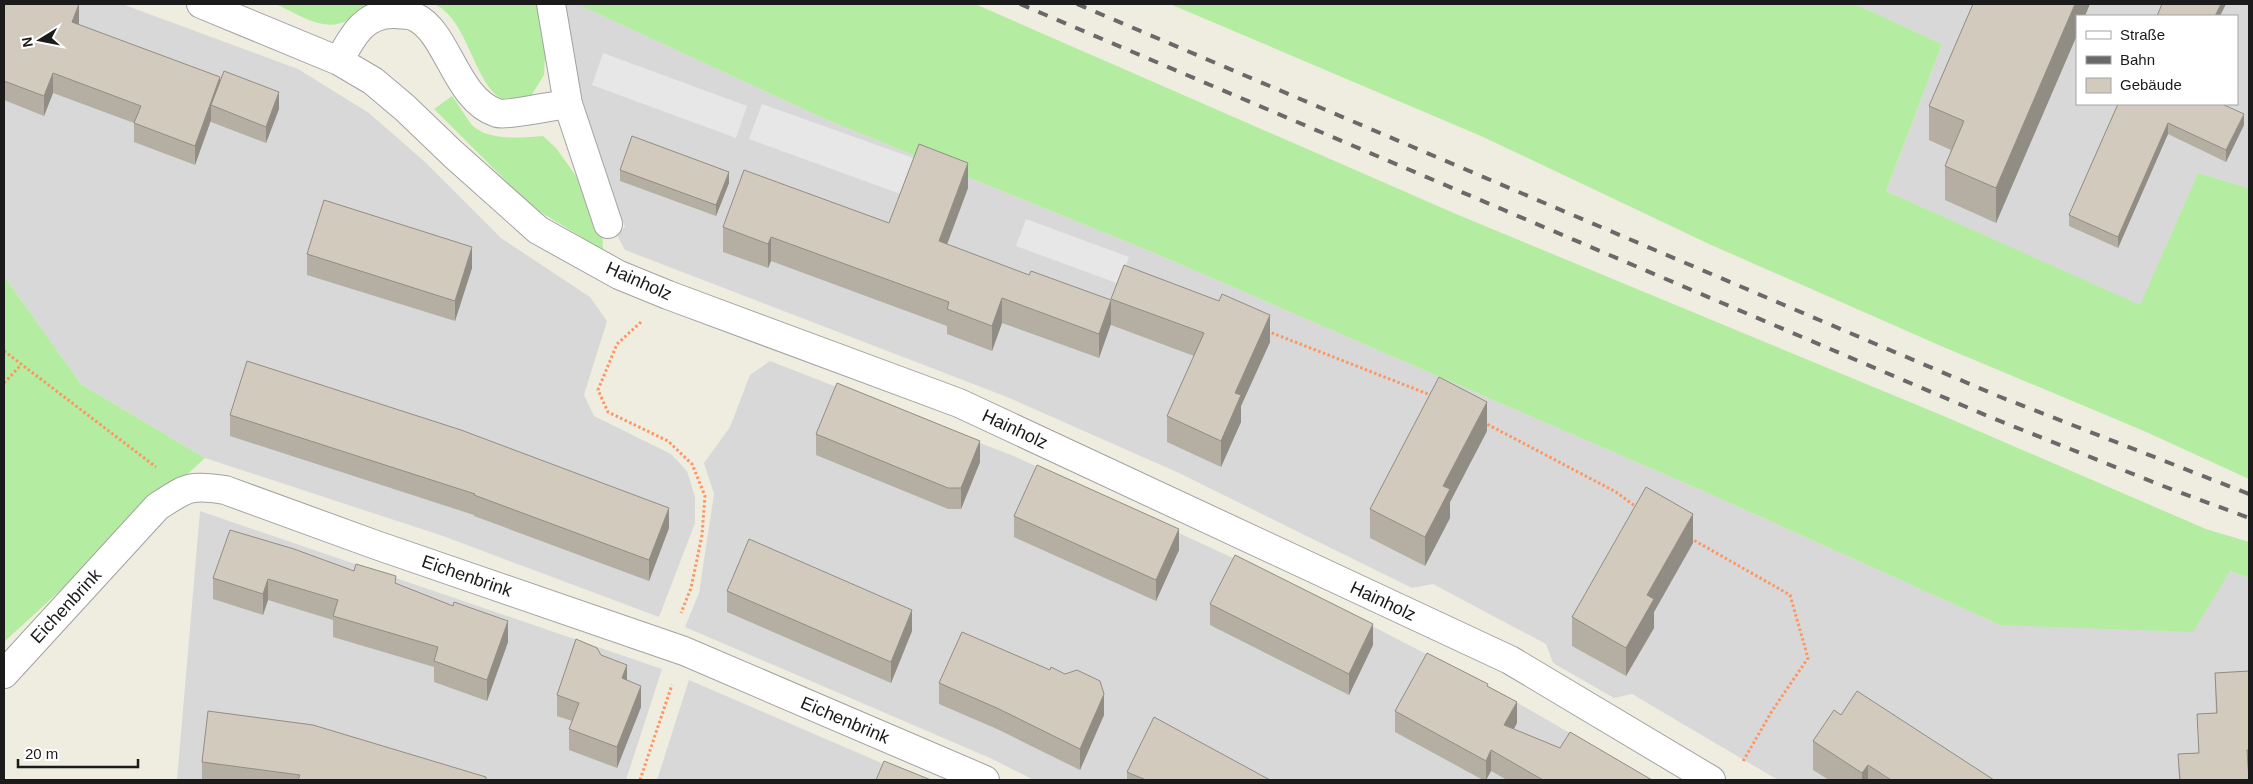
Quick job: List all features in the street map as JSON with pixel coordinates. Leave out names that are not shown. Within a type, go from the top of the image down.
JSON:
[{"type":"street","name":"Hainholz","points":[[200,4],[339,61],[373,80],[538,230],[619,275],[959,403],[1510,660],[1711,780]]},
{"type":"street","points":[[551,4],[568,104],[608,224]]},
{"type":"street","points":[[339,61],[355,32],[371,18],[387,14],[413,16],[427,24],[468,91],[480,104],[498,114],[568,104]]},
{"type":"street","name":"Eichenbrink","points":[[4,674],[157,507],[184,489],[205,486],[225,490],[376,545],[684,651],[986,780]]},
{"type":"path","points":[[668,295],[617,344],[598,390],[608,412],[668,441],[692,464],[704,496],[702,534],[691,588]]},
{"type":"path","points":[[1265,330],[1436,398]]},
{"type":"path","points":[[4,351],[184,489]]},
{"type":"path","points":[[4,383],[21,365]]},
{"type":"path","points":[[1479,420],[1616,492],[1645,512]]},
{"type":"path","points":[[1688,537],[1790,595],[1808,658],[1772,711],[1737,772]]},
{"type":"path","points":[[640,780],[670,689]]},
{"type":"shaded area","points":[[4,4],[122,4],[298,69],[369,113],[425,162],[501,238],[590,297],[607,321],[584,395],[594,416],[671,454],[687,471],[695,497],[695,523],[659,617],[443,536],[205,458],[81,384],[4,276]]},
{"type":"shaded area","points":[[565,4],[577,4],[825,119],[1152,252],[1710,494],[2000,625],[2230,571],[2249,578],[2249,780],[1778,780],[1632,694],[1614,698],[1553,663],[1546,644],[1433,584],[1412,588],[1179,473],[1007,397],[625,250],[616,233],[625,227],[595,150],[576,84]]},
{"type":"shaded area","points":[[1855,4],[2249,4],[2249,188],[2198,173],[2140,306],[1886,191],[1942,44]]},
{"type":"shaded area","points":[[603,53],[747,106],[736,138],[592,85]]},
{"type":"shaded area","points":[[762,104],[919,160],[906,196],[749,139]]},
{"type":"shaded area","points":[[1026,219],[1129,257],[1119,284],[1016,246]]},
{"type":"shaded area","points":[[770,361],[1016,457],[1312,595],[1492,688],[1651,780],[1034,780],[990,758],[685,627],[699,593],[714,494],[704,463],[730,427],[750,375]]},
{"type":"shaded area","points":[[200,511],[662,669],[626,780],[177,780]]},
{"type":"shaded area","points":[[689,680],[921,780],[657,780]]},
{"type":"green space","points":[[275,4],[369,4],[348,20],[330,25],[311,21]]},
{"type":"green space","points":[[434,4],[536,4],[546,40],[544,75],[531,96],[513,102],[500,98],[490,88],[481,74],[457,26],[447,13]]},
{"type":"green space","points":[[577,4],[975,4],[1456,214],[1946,417],[2206,529],[2249,542],[2249,578],[2230,571],[2193,632],[2000,625],[1710,494],[1152,252],[825,119]]},
{"type":"green space","points":[[1170,4],[1855,4],[1942,44],[1886,191],[2140,305],[2198,173],[2249,188],[2249,479],[2144,431],[1941,346],[1709,244],[1481,136]]},
{"type":"green space","points":[[452,96],[472,125],[487,134],[506,137],[543,136],[556,148],[584,187],[602,226],[603,250],[532,207],[434,109]]},
{"type":"green space","points":[[4,276],[81,384],[205,458],[4,642]]},
{"type":"building","points":[[4,4],[79,4],[72,22],[220,77],[195,146],[134,123],[141,106],[53,73],[44,96],[4,81]]},
{"type":"building","points":[[1973,4],[2075,4],[1996,188],[1945,166],[1964,121],[1929,106]]},
{"type":"building","points":[[2162,4],[2221,4],[2216,15],[2157,15]]},
{"type":"building","points":[[224,71],[279,92],[266,127],[211,105]]},
{"type":"building","points":[[2118,105],[2224,105],[2244,114],[2226,150],[2168,123],[2118,237],[2069,215]]},
{"type":"building","points":[[632,136],[729,172],[716,205],[620,170]]},
{"type":"building","points":[[919,144],[968,163],[939,241],[1029,275],[1031,271],[1111,300],[1099,334],[1002,298],[992,326],[947,309],[949,302],[771,237],[768,244],[723,227],[744,170],[889,223]]},
{"type":"building","points":[[324,200],[472,247],[455,301],[307,254]]},
{"type":"building","points":[[1124,265],[1219,301],[1222,294],[1270,315],[1235,393],[1241,395],[1221,441],[1167,416],[1204,333],[1111,299]]},
{"type":"building","points":[[247,361],[461,430],[669,508],[649,560],[475,494],[230,415]]},
{"type":"building","points":[[1439,377],[1487,402],[1443,486],[1450,489],[1425,537],[1370,509]]},
{"type":"building","points":[[837,383],[980,441],[961,488],[948,488],[816,434]]},
{"type":"building","points":[[1037,465],[1179,529],[1156,580],[1014,516]]},
{"type":"building","points":[[1646,487],[1693,514],[1647,595],[1654,599],[1626,648],[1572,617]]},
{"type":"building","points":[[230,530],[294,549],[354,571],[356,564],[396,576],[395,583],[453,606],[454,602],[508,621],[487,680],[434,661],[438,647],[333,616],[338,600],[268,579],[263,594],[213,578]]},
{"type":"building","points":[[749,539],[912,610],[891,662],[727,591]]},
{"type":"building","points":[[1235,555],[1373,624],[1349,674],[1210,604]]},
{"type":"building","points":[[962,632],[1050,670],[1051,667],[1065,674],[1077,670],[1100,681],[1104,694],[1080,749],[997,708],[939,683]]},
{"type":"building","points":[[576,639],[597,648],[601,655],[627,665],[622,678],[641,686],[617,747],[569,729],[579,703],[557,695]]},
{"type":"building","points":[[1427,653],[1488,684],[1487,686],[1517,702],[1504,725],[1560,748],[1570,732],[1652,780],[1543,780],[1491,750],[1486,761],[1395,711]]},
{"type":"building","points":[[2249,671],[2249,750],[2247,750],[2249,780],[2180,780],[2178,754],[2199,753],[2197,714],[2217,713],[2215,673]]},
{"type":"building","points":[[1857,691],[1994,780],[1891,780],[1868,765],[1862,773],[1813,741],[1834,710],[1841,715]]},
{"type":"building","points":[[208,711],[313,725],[486,777],[486,780],[298,780],[300,775],[202,762]]},
{"type":"building","points":[[1154,717],[1270,780],[1146,780],[1127,772]]},
{"type":"building","points":[[884,761],[931,780],[876,780]]},
{"type":"railway","points":[[1020,4],[1990,417],[2249,518]]},
{"type":"railway","points":[[1077,4],[1998,396],[2249,494]]}]
